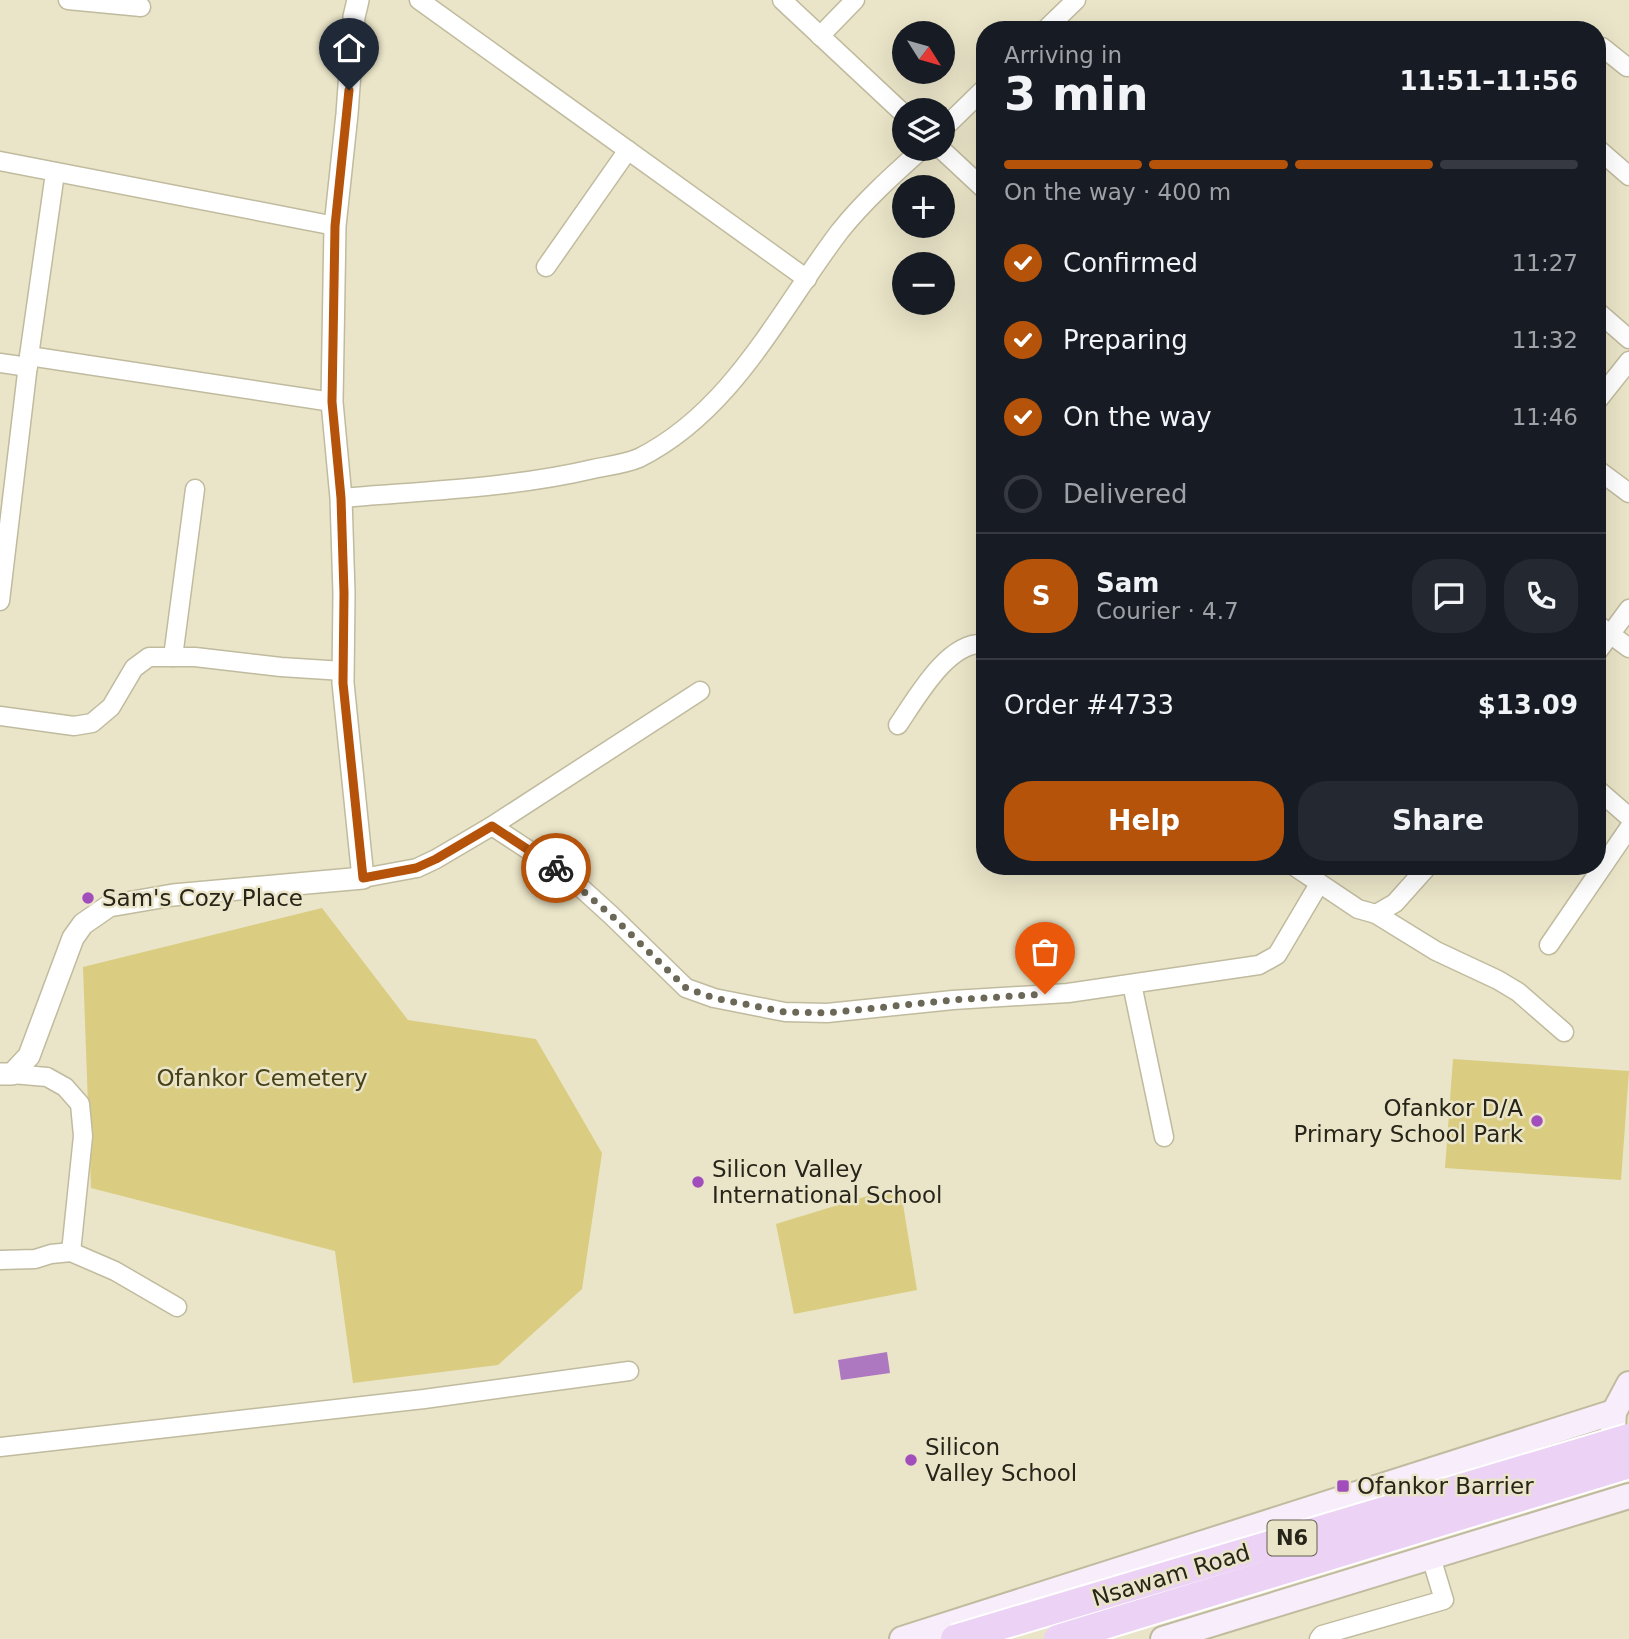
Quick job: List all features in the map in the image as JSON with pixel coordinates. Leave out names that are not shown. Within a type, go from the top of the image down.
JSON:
[{"type":"highway","name":"Nsawam Road","points":[[955,1639],[1629,1438]]},
{"type":"highway","name":"Nsawam Road","points":[[1058,1639],[1629,1464]]},
{"type":"main road","points":[[1629,1384],[1614,1412],[1612,1440],[1620,1468],[1629,1481]]},
{"type":"main road","points":[[902,1639],[1614,1412]]},
{"type":"main road","points":[[1163,1639],[1629,1496]]},
{"type":"street","points":[[68,0],[141,7]]},
{"type":"street","points":[[358,0],[354,17],[335,226],[332,402],[341,498],[343,671],[363,878]]},
{"type":"street","points":[[419,0],[807,279]]},
{"type":"street","points":[[782,0],[892,103]]},
{"type":"street","points":[[820,36],[855,0]]},
{"type":"street","points":[[1054,21],[1076,0]]},
{"type":"street","points":[[1606,50],[1627,67]]},
{"type":"street","points":[[955,117],[976,97]]},
{"type":"street","points":[[546,267],[628,150]]},
{"type":"street","points":[[1606,156],[1629,176]]},
{"type":"street","points":[[0,161],[335,226]]},
{"type":"street","points":[[341,498],[565,476],[637,459],[704,413],[768,338],[842,229],[908,161]]},
{"type":"street","points":[[954,161],[976,182]]},
{"type":"street","points":[[0,601],[4,542],[55,173]]},
{"type":"street","points":[[1606,319],[1629,339]]},
{"type":"street","points":[[1606,390],[1629,361]]},
{"type":"street","points":[[0,363],[29,362],[332,402]]},
{"type":"street","points":[[1606,476],[1629,493]]},
{"type":"street","points":[[173,657],[195,489]]},
{"type":"street","points":[[1606,628],[1629,609]]},
{"type":"street","points":[[1606,631],[1629,648]]},
{"type":"street","points":[[898,725],[936,670],[958,651],[976,643]]},
{"type":"street","points":[[1,718],[74,726],[92,723],[111,708],[134,668],[149,657],[195,657],[343,671]]},
{"type":"street","points":[[6,1074],[29,1056],[73,938],[83,924],[109,906],[173,895],[363,878],[416,868],[492,826],[699,691]]},
{"type":"street","points":[[1606,797],[1629,817]]},
{"type":"street","points":[[492,826],[568,876],[686,988],[714,998],[785,1012],[827,1013],[953,1000],[1068,993],[1259,965],[1277,955],[1319,884]]},
{"type":"street","points":[[1606,862],[1629,828]]},
{"type":"street","points":[[1306,875],[1358,909],[1376,914],[1448,958],[1508,986],[1564,1032]]},
{"type":"street","points":[[1376,914],[1395,903],[1419,875]]},
{"type":"street","points":[[1549,945],[1597,875]]},
{"type":"street","points":[[1132,984],[1164,1137]]},
{"type":"street","points":[[6,1074],[47,1077],[65,1087],[80,1104],[83,1136],[71,1252]]},
{"type":"street","points":[[0,1260],[35,1259],[71,1252],[115,1271],[177,1307]]},
{"type":"street","points":[[0,1447],[424,1399],[629,1371]]},
{"type":"street","points":[[1319,1639],[1322,1635],[1444,1600],[1431,1557]]},
{"type":"green space","name":"Ofankor Cemetery","points":[[322,908],[408,1020],[536,1039],[602,1153],[582,1289],[498,1365],[353,1383],[335,1251],[91,1188],[83,967]]},
{"type":"green space","name":"Ofankor D/A Primary School Park","points":[[1453,1059],[1629,1071],[1621,1180],[1445,1168]]},
{"type":"green space","points":[[900,1186],[917,1290],[794,1314],[776,1224]]},
{"type":"shaded area","points":[[887,1352],[890,1373],[841,1380],[838,1360]]},
{"type":"way so far","points":[[556,868],[611,915],[686,988],[714,998],[785,1012],[827,1013],[1045,994]]},
{"type":"place","name":"Sam's Cozy Place","points":[[88,898]]},
{"type":"place","name":"Ofankor D/A Primary School Park","points":[[1537,1121]]},
{"type":"place","name":"Silicon Valley International School","points":[[698,1182]]},
{"type":"place","name":"Silicon Valley School","points":[[911,1460]]},
{"type":"place","name":"Ofankor Barrier","points":[[1343,1486]]},
{"type":"route","points":[[349,90],[335,226],[332,402],[341,498],[343,683],[363,878],[416,868],[492,826],[556,868]]}]
